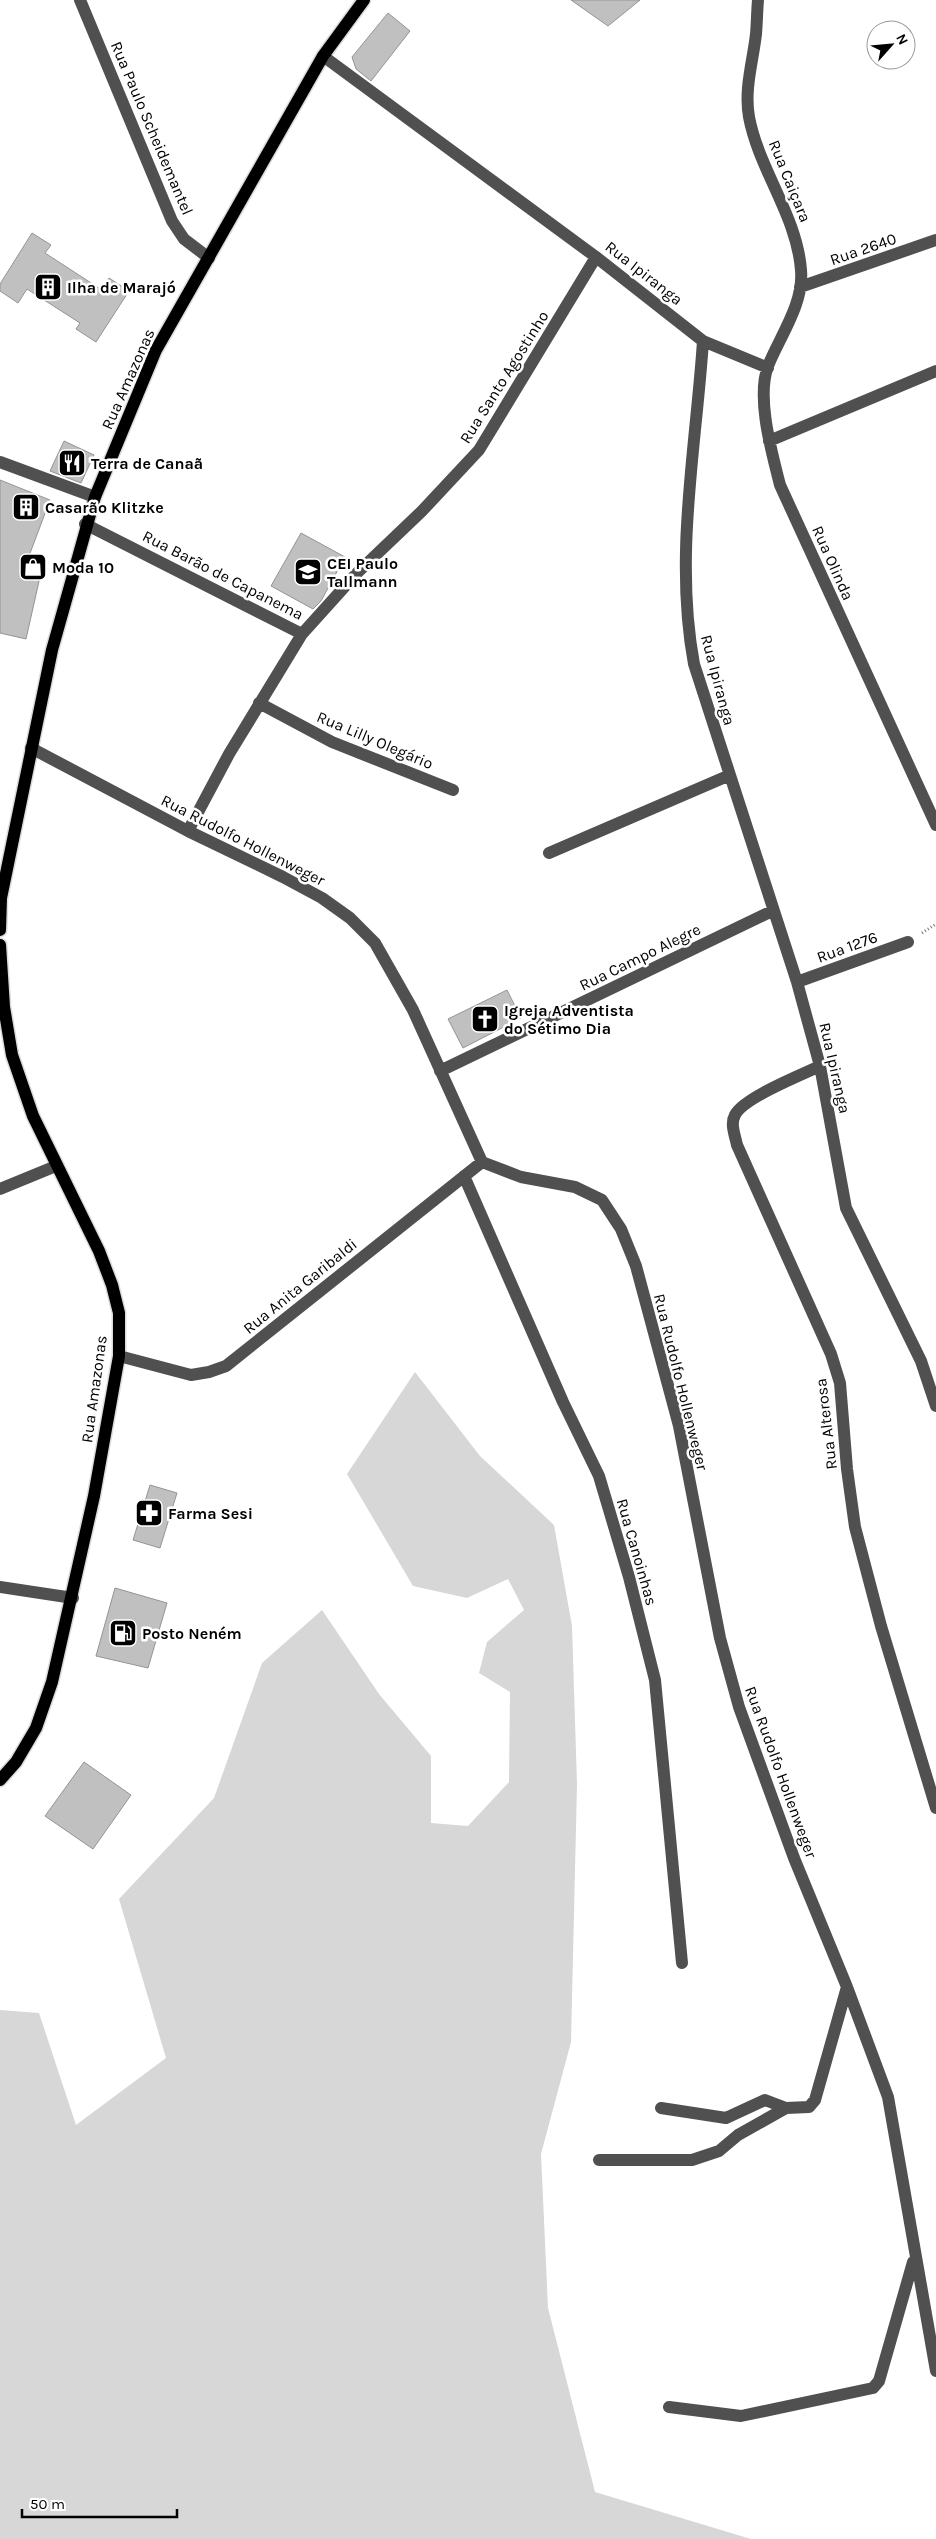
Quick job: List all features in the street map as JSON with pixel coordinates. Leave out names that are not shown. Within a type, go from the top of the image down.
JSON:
[{"type":"main road","name":"Rua Amazonas","points":[[0,930],[1,898],[52,650],[85,524],[95,497],[156,350],[323,56],[364,0]]},
{"type":"main road","name":"Rua Amazonas","points":[[0,945],[4,1007],[12,1054],[33,1116],[56,1166],[100,1251],[112,1285],[119,1314],[118,1356],[94,1496],[52,1682],[36,1728],[16,1762],[0,1780]]},
{"type":"street","name":"Rua Paulo Scheidemantel","points":[[80,0],[172,221],[184,238],[209,258]]},
{"type":"street","name":"Rua Caiçara","points":[[758,0],[756,34],[749,79],[749,115],[760,156],[794,235],[801,270],[800,287],[784,333],[768,368]]},
{"type":"street","name":"Rua Ipiranga","points":[[323,56],[596,257],[703,341],[691,456],[685,593],[688,631],[694,664],[772,911],[797,982],[820,1066],[846,1208],[921,1361],[936,1406]]},
{"type":"street","name":"Rua 2640","points":[[800,287],[936,240]]},
{"type":"street","name":"Rua Santo Agostinho","points":[[302,634],[357,573],[421,512],[479,450],[596,257]]},
{"type":"street","points":[[703,341],[768,368]]},
{"type":"street","name":"Rua Olinda","points":[[768,368],[765,412],[780,485],[936,825]]},
{"type":"street","points":[[770,441],[936,371]]},
{"type":"street","points":[[0,462],[95,497]]},
{"type":"street","name":"Rua Barão de Capanema","points":[[85,524],[302,634],[229,754],[188,831]]},
{"type":"street","name":"Rua Lilly Olegário","points":[[259,703],[332,742],[453,790]]},
{"type":"street","name":"Rua Rudolfo Hollenweger","points":[[31,748],[188,831],[283,877],[322,898],[350,918],[375,943],[413,1010],[482,1162],[521,1177],[576,1187],[602,1200],[621,1229],[636,1266],[679,1426],[720,1638],[739,1707],[794,1858],[847,1987],[888,2097],[914,2258],[932,2338],[936,2370]]},
{"type":"street","points":[[549,853],[730,775]]},
{"type":"street","name":"Rua Campo Alegre","points":[[440,1071],[772,911]]},
{"type":"street","name":"Rua 1276","points":[[797,982],[908,942]]},
{"type":"street","name":"Rua Alterosa","points":[[820,1066],[746,1104],[735,1114],[732,1127],[737,1145],[831,1354],[840,1383],[847,1468],[855,1527],[881,1626],[936,1808]]},
{"type":"street","name":"Rua Anita Garibaldi","points":[[118,1356],[191,1375],[209,1372],[226,1366],[482,1162]]},
{"type":"street","points":[[0,1189],[56,1166]]},
{"type":"street","name":"Rua Canoinhas","points":[[464,1176],[564,1402],[599,1476],[628,1577],[655,1680],[682,1963]]},
{"type":"street","points":[[0,1586],[72,1598]]},
{"type":"street","points":[[661,2108],[726,2118],[765,2100],[786,2108],[809,2107],[815,2100],[847,1987]]},
{"type":"street","points":[[600,2160],[692,2160],[719,2151],[738,2135],[786,2108]]},
{"type":"street","points":[[669,2407],[741,2416],[873,2388],[879,2381],[914,2258]]},
{"type":"shaded area","points":[[415,1372],[480,1456],[554,1525],[572,1626],[577,1784],[571,2042],[541,2154],[548,2308],[595,2492],[751,2539],[0,2539],[0,2010],[39,2013],[76,2125],[166,2058],[119,1899],[214,1798],[262,1663],[322,1610],[379,1694],[431,1756],[431,1823],[468,1826],[509,1782],[510,1692],[479,1673],[487,1642],[524,1610],[508,1579],[467,1598],[413,1586],[347,1474]]},
{"type":"building","points":[[571,0],[640,0],[608,26]]},
{"type":"building","points":[[388,13],[410,31],[371,81],[356,69],[352,57]]},
{"type":"building","name":"Ilha de Marajó","points":[[32,233],[51,245],[45,253],[102,290],[109,278],[129,291],[96,342],[76,329],[80,323],[27,289],[18,303],[0,291],[0,284]]},
{"type":"building","name":"Terra de Canaã","points":[[64,441],[94,455],[81,483],[50,471]]},
{"type":"building","points":[[0,480],[50,500],[29,556],[44,559],[26,639],[0,633]]},
{"type":"building","name":"CEI Paulo Tallmann","points":[[301,533],[345,557],[321,601],[313,609],[271,586]]},
{"type":"building","name":"Igreja Adventista do Sétimo Dia","points":[[507,990],[521,1018],[463,1048],[448,1019]]},
{"type":"building","points":[[150,1485],[177,1493],[160,1548],[133,1540]]},
{"type":"building","points":[[115,1588],[167,1603],[148,1668],[96,1656]]},
{"type":"building","points":[[84,1762],[131,1795],[93,1849],[45,1816]]},
{"type":"place","name":"Ilha de Marajó","points":[[48,287]]},
{"type":"place","name":"Terra de Canaã","points":[[72,463]]},
{"type":"place","name":"Casarão Klitzke","points":[[26,507]]},
{"type":"place","name":"Moda 10","points":[[33,567]]},
{"type":"place","name":"CEI Paulo Tallmann","points":[[308,572]]},
{"type":"place","name":"Igreja Adventista do Sétimo Dia","points":[[485,1019]]},
{"type":"place","name":"Farma Sesi","points":[[149,1513]]},
{"type":"place","name":"Posto Neném","points":[[123,1633]]}]
